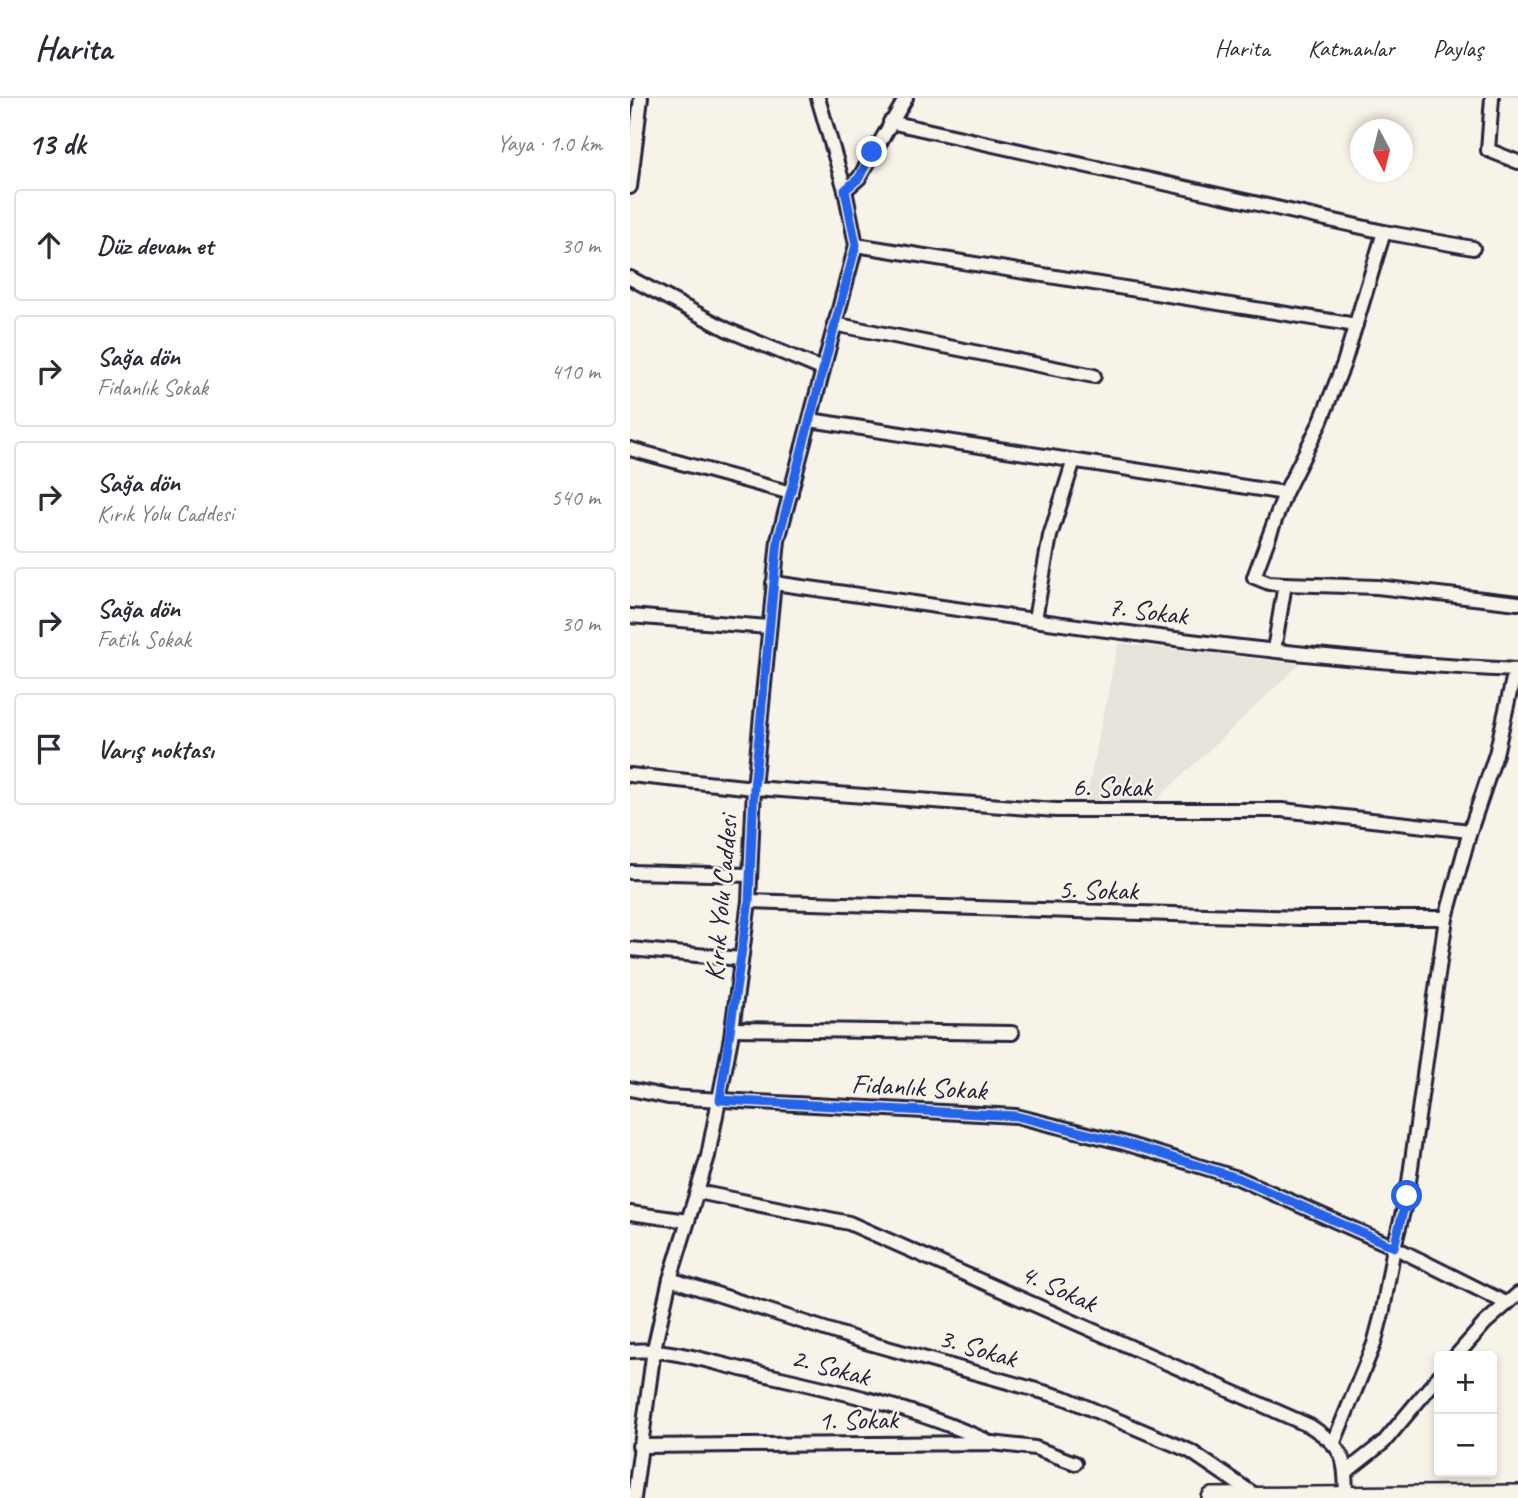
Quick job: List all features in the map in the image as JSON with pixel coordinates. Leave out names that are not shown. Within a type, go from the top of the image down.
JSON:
[{"type":"highway","points":[[1212,1498],[1518,1495]]},
{"type":"street","name":"Kırık Yolu Caddesi","points":[[634,1498],[654,1349],[670,1279],[698,1192],[720,1100],[732,1029],[749,901],[754,788],[778,540],[856,245],[845,190],[818,98]]},
{"type":"street","points":[[845,190],[859,178],[906,98]]},
{"type":"street","points":[[1492,98],[1488,150],[1518,162]]},
{"type":"street","points":[[630,187],[637,104]]},
{"type":"street","points":[[890,122],[1384,232],[1473,248]]},
{"type":"street","points":[[1384,232],[1356,325],[1320,423],[1285,493],[1254,577],[1269,583],[1377,587],[1518,603]]},
{"type":"street","points":[[856,245],[1356,325]]},
{"type":"street","points":[[630,278],[728,331],[822,369]]},
{"type":"street","points":[[834,324],[1094,376]]},
{"type":"street","points":[[810,420],[1073,463],[1285,493]]},
{"type":"street","points":[[630,449],[791,494]]},
{"type":"street","points":[[1035,620],[1045,558],[1073,463]]},
{"type":"street","name":"7. Sokak","points":[[773,583],[1274,650],[1402,664],[1516,670]]},
{"type":"street","points":[[1274,650],[1285,584]]},
{"type":"street","points":[[630,616],[768,627]]},
{"type":"street","points":[[1346,1496],[1345,1461],[1334,1442],[1374,1344],[1407,1196],[1446,918],[1470,831],[1496,754],[1516,670]]},
{"type":"street","name":"6. Sokak","points":[[630,775],[754,788],[1056,810],[1282,810],[1470,831]]},
{"type":"street","points":[[630,872],[750,876]]},
{"type":"street","name":"5. Sokak","points":[[749,901],[1303,918],[1446,918]]},
{"type":"street","points":[[630,949],[741,959]]},
{"type":"street","points":[[732,1029],[1012,1033]]},
{"type":"street","name":"Fidanlık Sokak","points":[[630,1089],[668,1097],[1016,1116],[1125,1143],[1238,1178],[1394,1247],[1506,1303]]},
{"type":"street","name":"4. Sokak","points":[[698,1192],[849,1223],[1310,1426],[1334,1442]]},
{"type":"street","points":[[630,1213],[688,1220]]},
{"type":"street","name":"3. Sokak","points":[[670,1279],[862,1340],[1065,1398],[1190,1451],[1258,1497]]},
{"type":"street","points":[[1461,1351],[1518,1294]]},
{"type":"street","name":"2. Sokak","points":[[630,1350],[654,1349],[942,1420],[992,1443]]},
{"type":"street","points":[[1346,1472],[1384,1442],[1434,1382]]},
{"type":"street","name":"1. Sokak","points":[[639,1446],[992,1443],[1035,1448],[1075,1463]]},
{"type":"shaded area","points":[[1118,643],[1300,664],[1153,803],[1086,801]]},
{"type":"route","points":[[872,152],[859,178],[845,190],[856,245],[778,540],[754,788],[749,901],[720,1100],[1016,1116],[1125,1143],[1238,1178],[1394,1247],[1407,1196]]}]
